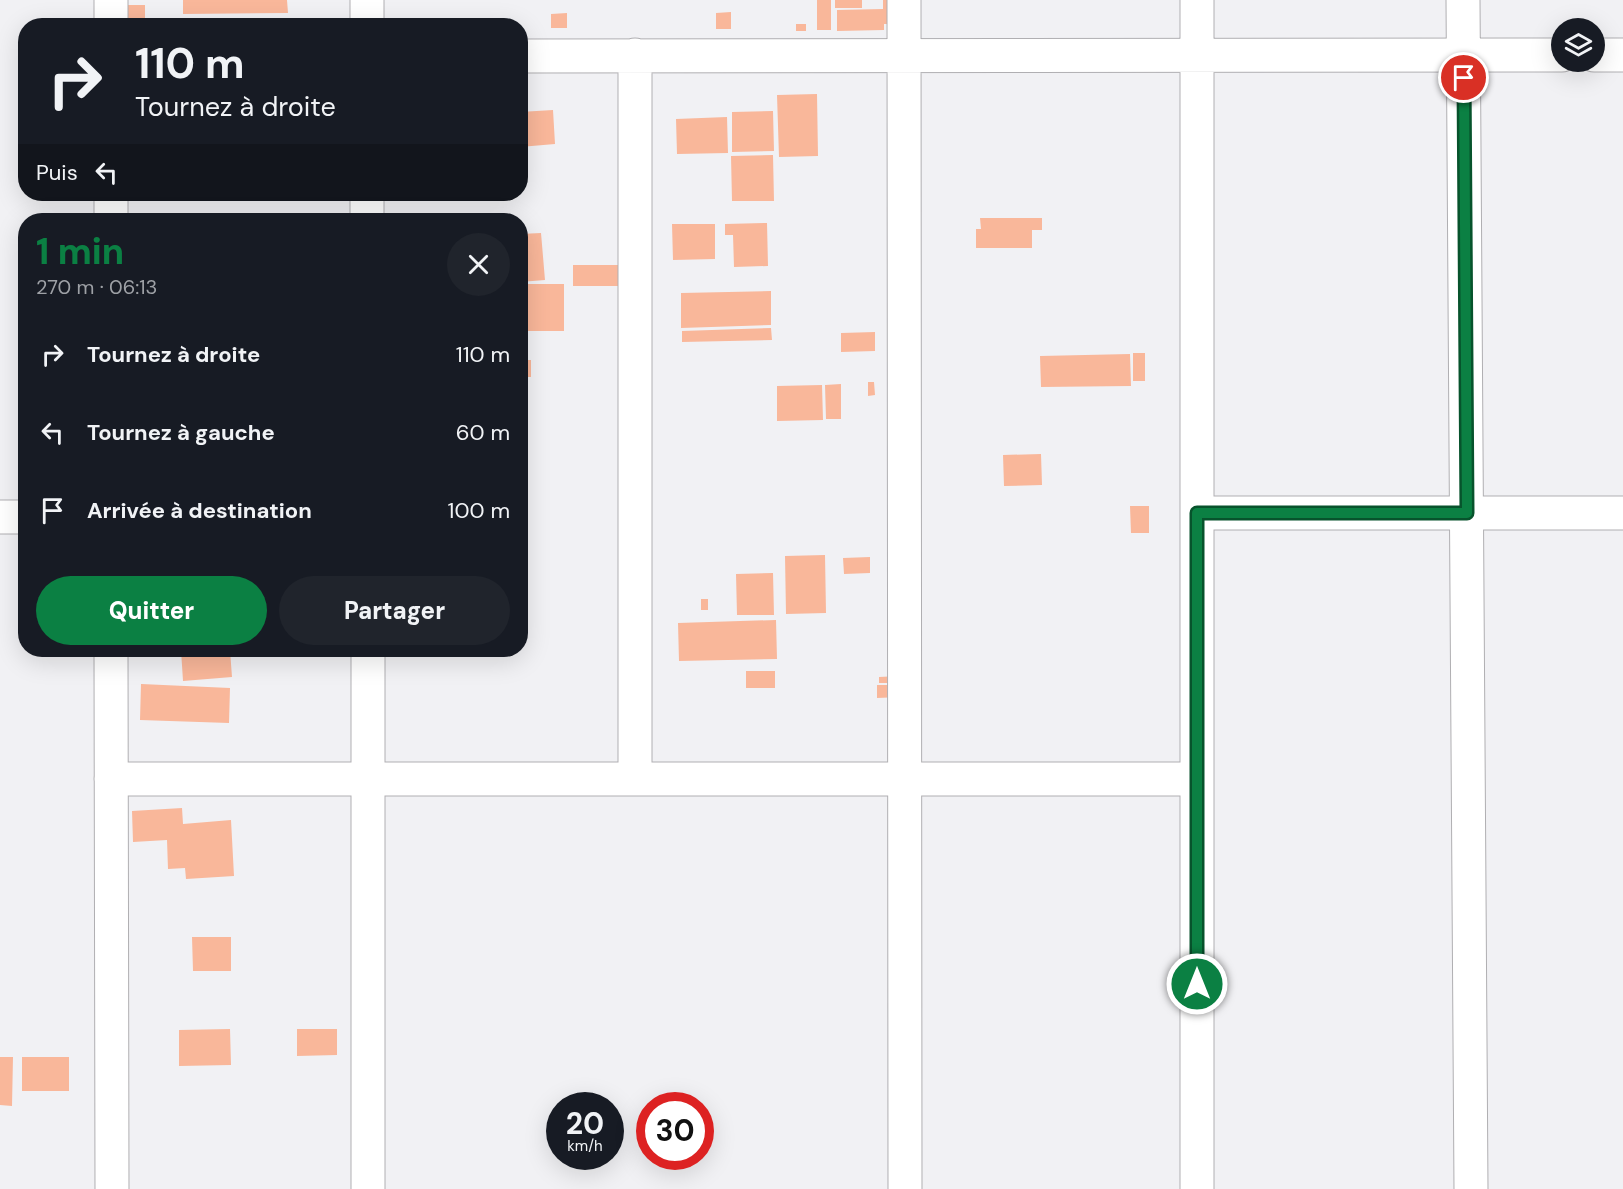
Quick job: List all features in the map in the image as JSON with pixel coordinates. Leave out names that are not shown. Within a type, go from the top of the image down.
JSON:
[{"type":"street","points":[[111,0],[111,18]]},
{"type":"street","points":[[367,0],[367,18]]},
{"type":"street","points":[[904,0],[905,1189]]},
{"type":"street","points":[[1197,0],[1197,1189]]},
{"type":"street","points":[[1463,0],[1471,1189]]},
{"type":"street","points":[[528,56],[1551,55]]},
{"type":"street","points":[[1605,55],[1623,55]]},
{"type":"street","points":[[635,56],[635,779]]},
{"type":"street","points":[[1197,513],[1623,513]]},
{"type":"street","points":[[0,517],[18,517]]},
{"type":"street","points":[[111,657],[112,1189]]},
{"type":"street","points":[[368,657],[368,1189]]},
{"type":"street","points":[[111,779],[1197,778]]},
{"type":"building","points":[[183,0],[287,0],[288,13],[183,14]]},
{"type":"building","points":[[817,0],[831,0],[831,30],[817,30]]},
{"type":"building","points":[[835,0],[862,0],[862,8],[835,8]]},
{"type":"building","points":[[883,0],[899,0],[900,24],[884,24],[884,30],[837,31],[837,10],[883,9]]},
{"type":"building","points":[[127,5],[145,5],[145,18],[127,18]]},
{"type":"building","points":[[731,12],[731,29],[716,29],[716,13]]},
{"type":"building","points":[[567,13],[567,28],[551,28],[551,14]]},
{"type":"building","points":[[796,24],[806,24],[806,31],[796,31]]},
{"type":"building","points":[[817,94],[818,156],[779,157],[777,95]]},
{"type":"building","points":[[553,110],[555,144],[528,146],[528,112]]},
{"type":"building","points":[[773,111],[774,151],[732,152],[732,112]]},
{"type":"building","points":[[727,117],[728,153],[677,154],[676,119]]},
{"type":"building","points":[[773,155],[774,201],[732,201],[731,156]]},
{"type":"building","points":[[980,218],[1042,218],[1042,230],[1032,230],[1032,248],[976,248],[976,229],[981,229]]},
{"type":"building","points":[[767,223],[768,266],[734,267],[733,235],[725,235],[725,224]]},
{"type":"building","points":[[672,224],[715,224],[715,259],[673,260]]},
{"type":"building","points":[[541,233],[545,280],[528,281],[528,234]]},
{"type":"building","points":[[573,265],[620,265],[620,286],[573,286]]},
{"type":"building","points":[[528,284],[564,284],[564,331],[528,331]]},
{"type":"building","points":[[771,291],[771,325],[681,328],[681,293]]},
{"type":"building","points":[[771,328],[772,340],[682,342],[682,331]]},
{"type":"building","points":[[875,332],[875,351],[841,352],[841,333]]},
{"type":"building","points":[[1133,353],[1145,353],[1145,381],[1133,381]]},
{"type":"building","points":[[1130,354],[1131,386],[1041,387],[1040,356]]},
{"type":"building","points":[[528,360],[531,360],[531,377],[528,377]]},
{"type":"building","points":[[868,382],[874,382],[875,395],[868,396]]},
{"type":"building","points":[[841,384],[841,419],[826,419],[825,385]]},
{"type":"building","points":[[822,385],[823,420],[777,421],[777,386]]},
{"type":"building","points":[[1041,454],[1042,485],[1004,486],[1003,455]]},
{"type":"building","points":[[1130,506],[1149,506],[1149,533],[1131,533]]},
{"type":"building","points":[[825,555],[826,613],[786,614],[785,556]]},
{"type":"building","points":[[870,557],[870,573],[844,574],[843,558]]},
{"type":"building","points":[[773,573],[774,615],[737,615],[736,574]]},
{"type":"building","points":[[701,599],[708,599],[708,610],[701,610]]},
{"type":"building","points":[[776,620],[777,659],[679,661],[678,623]]},
{"type":"building","points":[[181,657],[231,657],[232,677],[183,681]]},
{"type":"building","points":[[746,671],[775,671],[775,688],[746,688]]},
{"type":"building","points":[[899,676],[899,683],[879,683],[879,677]]},
{"type":"building","points":[[141,684],[230,688],[229,723],[140,720]]},
{"type":"building","points":[[877,685],[900,685],[901,697],[877,698]]},
{"type":"building","points":[[182,808],[183,824],[231,820],[234,876],[186,879],[185,868],[168,869],[167,840],[133,842],[132,811]]},
{"type":"building","points":[[192,937],[231,937],[231,971],[193,971]]},
{"type":"building","points":[[230,1029],[231,1065],[179,1066],[179,1030]]},
{"type":"building","points":[[297,1029],[337,1029],[337,1055],[297,1056]]},
{"type":"building","points":[[0,1057],[13,1057],[12,1106],[0,1105]]},
{"type":"building","points":[[22,1057],[69,1057],[69,1091],[22,1091]]},
{"type":"route","points":[[1197,984],[1197,513],[1467,513],[1464,78]]}]
